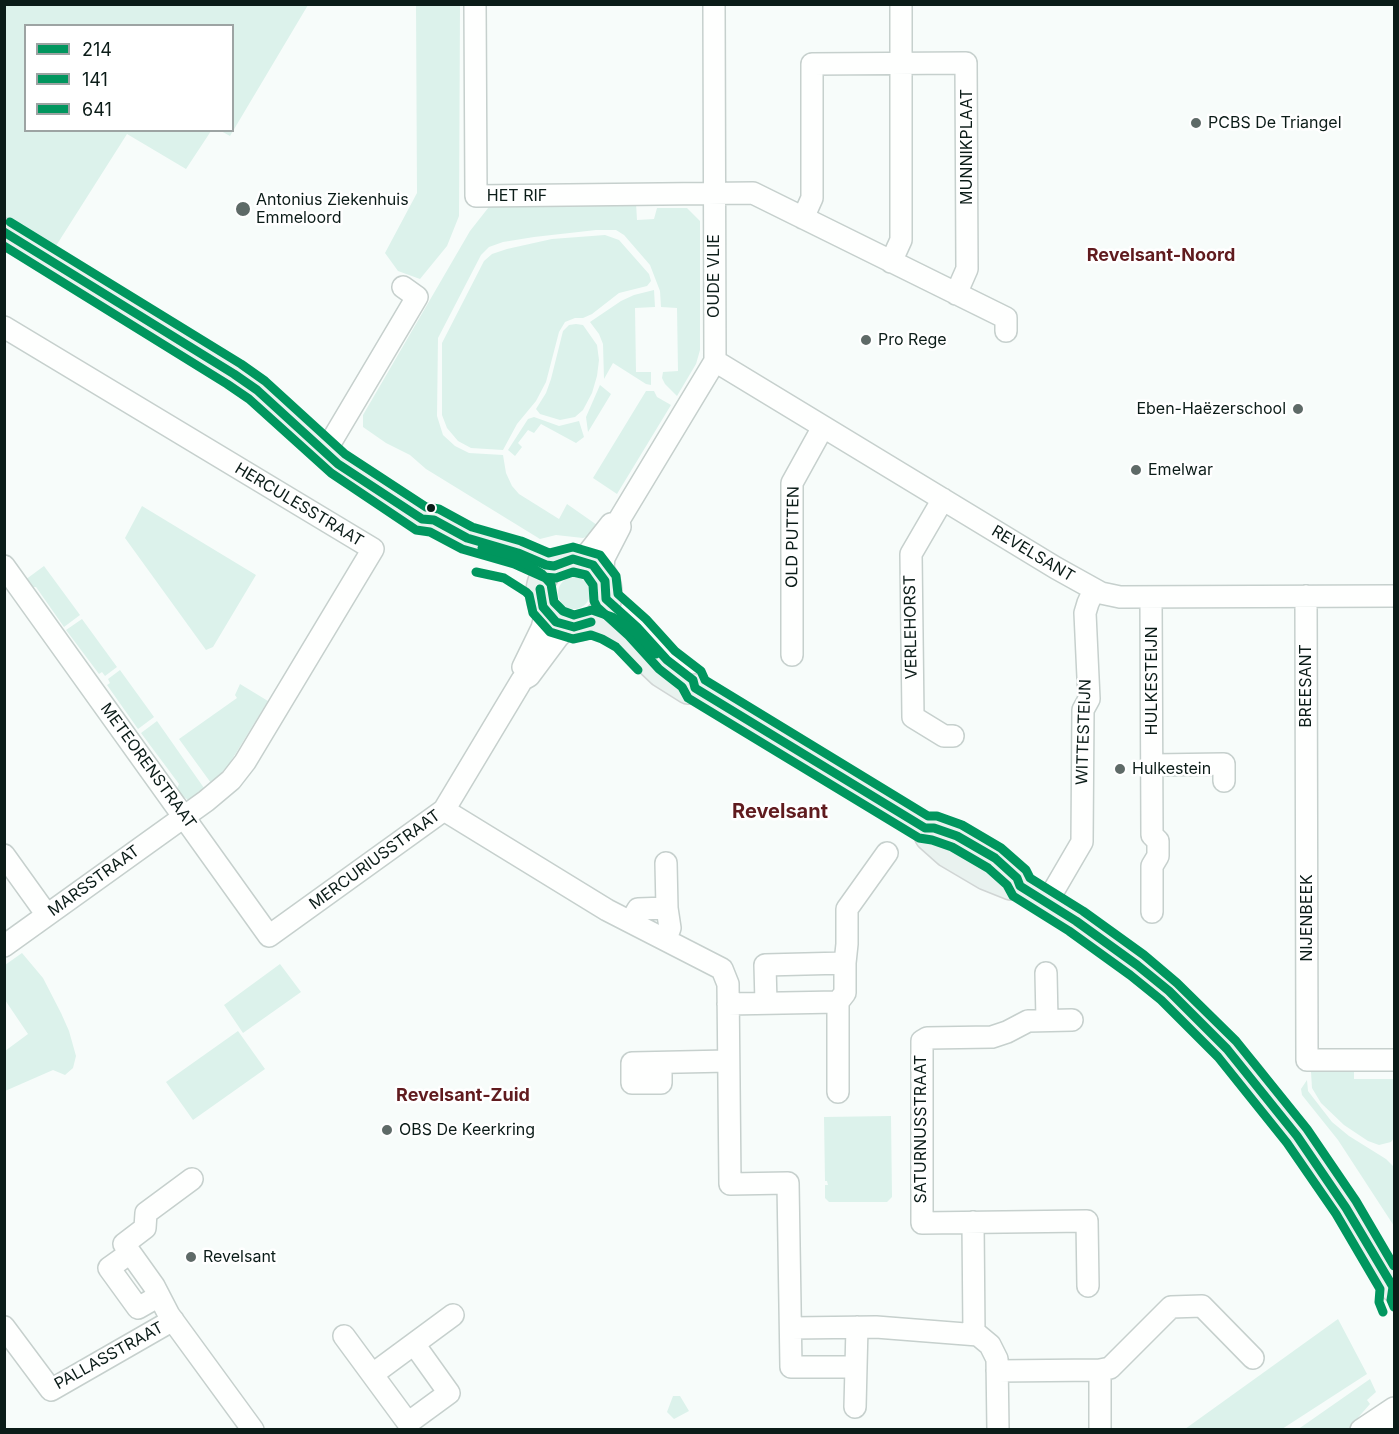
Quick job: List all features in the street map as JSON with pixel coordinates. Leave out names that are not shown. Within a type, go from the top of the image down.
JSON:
[{"type":"main road","points":[[4,232],[234,374],[257,390],[325,452],[366,484],[422,519],[434,520],[476,541],[518,553],[538,563],[554,566]]},
{"type":"main road","points":[[422,519],[428,531],[476,559],[509,567],[562,612],[607,628],[623,637],[661,673],[688,690],[695,688]]},
{"type":"main road","points":[[562,612],[545,576],[554,566],[566,560],[580,560],[593,565],[621,615],[644,633],[667,660],[693,680],[695,688],[925,828],[934,828],[957,836],[995,858],[1017,878],[1020,886],[1100,937],[1169,991],[1227,1049],[1321,1169],[1394,1294]]},
{"type":"main road","points":[[562,612],[601,612],[604,587]]},
{"type":"street","name":"HET RIF","points":[[475,4],[476,196],[714,195]]},
{"type":"street","name":"OUDE VLIE","points":[[714,4],[715,361]]},
{"type":"street","points":[[891,262],[901,240],[901,4]]},
{"type":"street","name":"MUNNIKPLAAT","points":[[803,218],[812,198],[812,64],[966,63],[967,273],[956,294]]},
{"type":"street","points":[[714,195],[753,194],[1006,318],[1006,331]]},
{"type":"street","points":[[325,452],[417,297],[403,288]]},
{"type":"street","name":"HERCULESSTRAAT","points":[[4,327],[373,549],[241,768],[222,789],[184,817]]},
{"type":"street","points":[[604,587],[604,558],[620,527],[619,520],[715,361]]},
{"type":"street","name":"REVELSANT","points":[[715,361],[1094,590],[1111,596],[1395,596]]},
{"type":"street","name":"OLD PUTTEN","points":[[792,655],[792,483],[823,427]]},
{"type":"street","name":"VERLEHORST","points":[[943,499],[911,554],[913,717],[944,736],[953,736]]},
{"type":"street","points":[[580,560],[612,522],[619,520]]},
{"type":"street","name":"METEORENSTRAAT","points":[[4,566],[269,936],[300,914]]},
{"type":"street","name":"WITTESTEIJN","points":[[1047,902],[1082,842],[1083,710],[1089,699],[1085,613],[1094,590]]},
{"type":"street","name":"BREESANT","points":[[1306,596],[1307,775]]},
{"type":"street","name":"HULKESTEIJN","points":[[1151,597],[1152,835],[1158,841],[1158,856],[1152,866],[1152,912]]},
{"type":"street","name":"MERCURIUSSTRAAT","points":[[300,914],[444,810],[522,680],[521,671],[542,628],[562,612]]},
{"type":"street","points":[[1153,765],[1224,764],[1224,781]]},
{"type":"street","name":"NIJENBEEK","points":[[1307,775],[1307,1060],[1395,1060]]},
{"type":"street","points":[[444,810],[607,910],[722,969],[728,984],[730,1184],[788,1183],[791,1368],[855,1367]]},
{"type":"street","name":"MARSSTRAAT","points":[[4,946],[184,817]]},
{"type":"street","points":[[838,1092],[838,1002],[845,993],[847,909],[887,853]]},
{"type":"street","points":[[4,855],[47,915]]},
{"type":"street","points":[[666,863],[670,928],[666,939]]},
{"type":"street","points":[[631,921],[638,909],[667,908]]},
{"type":"street","points":[[766,1003],[765,964],[845,963]]},
{"type":"street","points":[[1047,974],[1047,1020]]},
{"type":"street","points":[[728,1004],[838,1002]]},
{"type":"street","name":"SATURNUSSTRAAT","points":[[1072,1020],[1026,1022],[992,1037],[927,1038],[921,1043],[922,1223],[1087,1221],[1088,1286]]},
{"type":"street","points":[[661,1063],[728,1061]]},
{"type":"street","name":"PALLASSTRAAT","points":[[192,1179],[146,1213],[145,1228],[124,1244],[130,1253],[109,1268],[138,1308],[159,1296],[173,1320],[253,1430]]},
{"type":"street","points":[[973,1222],[974,1334]]},
{"type":"street","points":[[997,1371],[1110,1368],[1171,1306],[1202,1306],[1253,1358]]},
{"type":"street","points":[[373,1374],[453,1315]]},
{"type":"street","name":"PALLASSTRAAT","points":[[4,1327],[51,1390],[173,1320]]},
{"type":"street","points":[[855,1407],[857,1327]]},
{"type":"street","points":[[791,1328],[876,1327],[974,1334],[981,1337],[992,1348],[996,1359],[998,1430]]},
{"type":"street","points":[[344,1336],[373,1374],[405,1426],[449,1393],[414,1344]]},
{"type":"street","points":[[1100,1370],[1100,1430]]},
{"type":"street","points":[[1361,1430],[1395,1408]]},
{"type":"green space","points":[[5,5],[308,5],[234,129],[234,24],[24,24],[24,132],[210,132],[186,169],[127,134],[54,249],[5,220]]},
{"type":"green space","points":[[416,5],[460,5],[459,216],[447,246],[420,279],[398,271],[385,253],[417,193]]},
{"type":"green space","points":[[492,203],[636,203],[637,220],[654,219],[657,208],[687,208],[700,221],[700,350],[696,364],[677,396],[662,378],[663,372],[678,371],[677,308],[661,307],[660,291],[650,265],[624,235],[616,230],[534,237],[503,242],[489,247],[481,255],[438,338],[437,416],[443,435],[455,446],[469,453],[503,455],[506,473],[519,494],[559,519],[567,504],[597,525],[589,536],[583,538],[556,535],[540,539],[426,469],[410,455],[386,443],[363,427],[363,415],[470,231]]},
{"type":"green space","points":[[605,235],[619,240],[649,274],[651,281],[647,286],[619,293],[592,314],[565,322],[559,332],[546,382],[536,401],[517,424],[503,450],[471,448],[458,441],[447,428],[442,415],[442,343],[484,261],[492,254],[507,249],[552,239]]},
{"type":"green space","points":[[654,290],[655,307],[635,308],[636,372],[651,372],[651,385],[613,363],[604,379],[603,344],[590,322],[621,301]]},
{"type":"green space","points":[[569,325],[583,325],[597,345],[599,360],[597,376],[592,393],[583,410],[575,417],[560,420],[540,414],[536,409],[551,379],[563,331]]},
{"type":"green space","points":[[600,385],[611,394],[588,432],[586,417]]},
{"type":"green space","points":[[646,391],[654,391],[657,397],[671,405],[617,494],[593,478]]},
{"type":"green space","points":[[534,417],[559,426],[579,421],[584,437],[576,443],[541,424],[534,433],[528,430],[518,443],[522,447],[515,456],[508,450],[528,419]]},
{"type":"green space","points":[[142,506],[256,575],[213,647],[206,650],[125,538]]},
{"type":"green space","points":[[44,566],[80,615],[64,627],[36,587],[29,587],[25,580]]},
{"type":"green space","points":[[574,577],[585,582],[590,593],[585,604],[574,609],[563,604],[558,593],[563,582]]},
{"type":"green space","points":[[82,619],[117,667],[105,676],[102,672],[99,674],[66,630]]},
{"type":"green space","points":[[120,670],[154,717],[138,729],[107,685],[110,683],[108,679]]},
{"type":"green space","points":[[240,684],[268,701],[228,766],[211,783],[179,739],[237,698],[235,695]]},
{"type":"green space","points":[[157,721],[204,788],[188,800],[176,791],[179,784],[141,733]]},
{"type":"green space","points":[[22,953],[43,978],[69,1031],[76,1056],[73,1068],[65,1075],[53,1070],[5,1091],[5,1051],[28,1034],[5,1000],[5,965]]},
{"type":"green space","points":[[280,964],[301,992],[243,1033],[224,1005]]},
{"type":"green space","points":[[238,1031],[265,1069],[193,1120],[166,1082]]},
{"type":"green space","points":[[1324,1067],[1354,1067],[1354,1079],[1394,1079],[1394,1138],[1391,1142],[1379,1145],[1368,1141],[1344,1125],[1321,1103],[1312,1088],[1311,1072],[1323,1072]]},
{"type":"green space","points":[[1307,1080],[1308,1091],[1332,1122],[1394,1167],[1394,1226],[1338,1140],[1302,1095],[1301,1089]]},
{"type":"green space","points":[[891,1116],[892,1197],[887,1202],[829,1202],[825,1198],[825,1185],[828,1185],[825,1181],[824,1117]]},
{"type":"green space","points":[[1338,1319],[1367,1374],[1282,1429],[1185,1429]]},
{"type":"green space","points":[[1370,1379],[1376,1392],[1367,1400],[1370,1404],[1348,1429],[1297,1430]]},
{"type":"green space","points":[[673,1396],[680,1396],[689,1411],[674,1419],[667,1412]]},
{"type":"transit line","name":"641","points":[[10,222],[241,364],[265,381],[345,454],[426,507],[439,509],[472,527],[521,541],[549,553],[573,547],[600,555],[616,576],[618,594],[646,619],[675,651],[701,671],[705,680],[928,816],[937,816],[962,825],[1001,848],[1026,870],[1030,878],[1083,911],[1144,955],[1177,983],[1236,1041],[1307,1129],[1356,1201],[1394,1266]]},
{"type":"transit line","name":"214","points":[[4,232],[234,374],[257,390],[338,464],[422,519],[434,520],[467,538],[518,553],[546,565],[554,566],[573,559],[593,565],[605,581],[606,599],[637,627],[667,660],[693,680],[695,688],[925,828],[934,828],[957,836],[995,858],[1017,878],[1020,886],[1076,921],[1137,965],[1169,991],[1227,1049],[1297,1136],[1346,1208],[1393,1287],[1391,1300],[1394,1307]]},
{"type":"transit line","name":"141","points":[[4,246],[249,399],[331,473],[416,530],[430,532],[462,549],[514,564],[543,577],[556,578],[573,572],[586,575],[593,585],[594,601],[597,607],[629,636],[659,669],[682,687],[688,698],[919,838],[952,847],[988,868],[1007,885],[1013,896],[1069,931],[1130,975],[1161,1000],[1218,1057],[1287,1143],[1336,1214],[1380,1289],[1379,1302],[1383,1312]]},
{"type":"transit line","name":"641","points":[[482,548],[514,556],[542,574],[551,584],[554,602],[563,611],[574,615],[592,610],[612,617],[631,628],[656,654]]},
{"type":"transit line","name":"141","points":[[476,572],[504,578],[526,592],[529,595],[533,613],[550,632],[573,639],[591,635],[602,639],[616,647],[638,670]]},
{"type":"transit line","name":"214","points":[[540,589],[543,607],[556,622],[574,627],[591,622]]},
{"type":"place","name":"PCBS De Triangel","points":[[1196,123]]},
{"type":"place","name":"Antonius Ziekenhuis Emmeloord","points":[[243,209]]},
{"type":"place","name":"Pro Rege","points":[[866,340]]},
{"type":"place","name":"Eben-Haëzerschool","points":[[1298,409]]},
{"type":"place","name":"Emelwar","points":[[1136,470]]},
{"type":"place","name":"Hulkestein","points":[[1120,769]]},
{"type":"place","name":"OBS De Keerkring","points":[[387,1130]]},
{"type":"place","name":"Revelsant","points":[[191,1257]]},
{"type":"district","name":"Revelsant-Noord","points":[[1161,256]]},
{"type":"district","name":"Revelsant","points":[[780,812]]},
{"type":"district","name":"Revelsant-Zuid","points":[[463,1096]]}]
